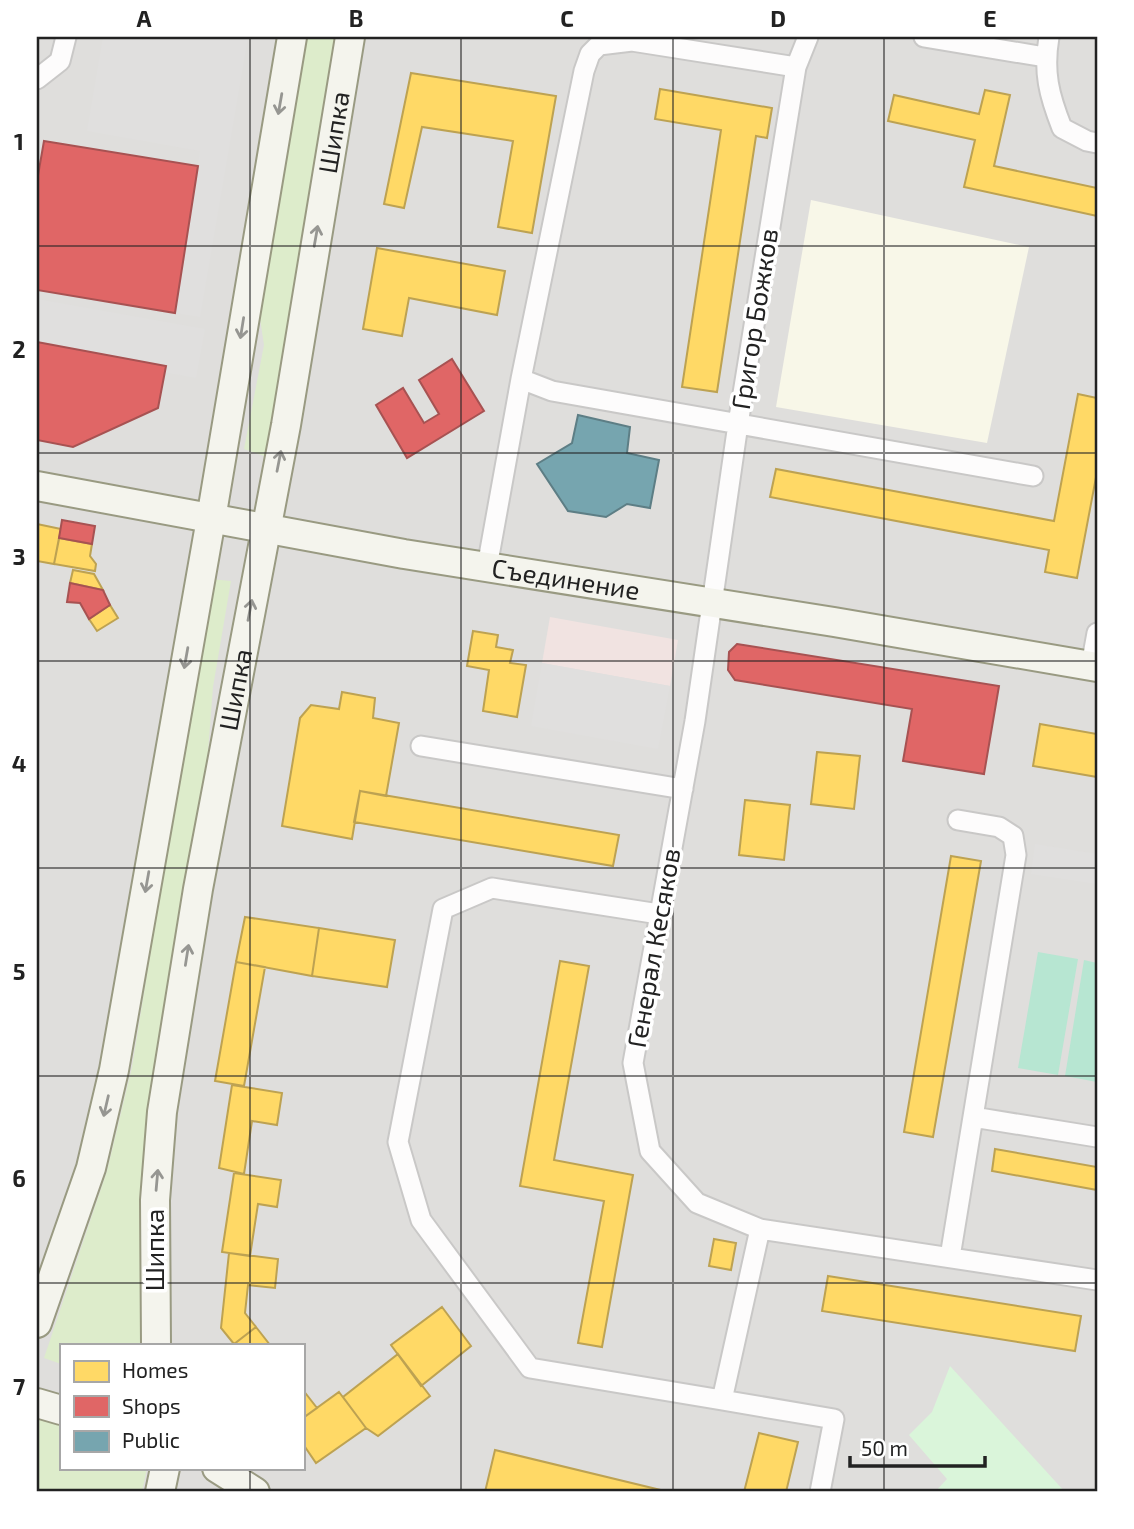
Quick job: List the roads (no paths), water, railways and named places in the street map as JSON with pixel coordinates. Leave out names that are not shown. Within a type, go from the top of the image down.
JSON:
[{"type":"main road","name":"Шипка","points":[[37,1323],[91,1168],[114,1070],[292,37]]},
{"type":"main road","name":"Шипка","points":[[156,1344],[155,1200],[162,1112],[198,889],[286,425],[350,37]]},
{"type":"main road","name":"Съединение","points":[[37,486],[211,519],[1094,667]]},
{"type":"main road","points":[[37,1404],[60,1410]]},
{"type":"main road","points":[[160,1492],[165,1470]]},
{"type":"main road","points":[[221,1470],[255,1492]]},
{"type":"street","points":[[37,79],[60,61],[66,37]]},
{"type":"street","name":"Григор Божков","points":[[712,603],[796,67],[808,37]]},
{"type":"street","points":[[924,37],[985,42],[1045,57]]},
{"type":"street","points":[[1049,37],[1045,57],[1049,93],[1062,128],[1087,141],[1097,143]]},
{"type":"street","points":[[487,566],[521,379],[584,71],[590,54],[599,46],[632,41],[796,67]]},
{"type":"street","points":[[521,379],[552,391],[1033,476]]},
{"type":"street","name":"Генерал Кесяков","points":[[712,603],[683,789],[633,1063],[650,1150],[697,1203],[761,1229],[1097,1280]]},
{"type":"street","points":[[1094,667],[1097,633]]},
{"type":"street","points":[[421,746],[683,789]]},
{"type":"street","points":[[950,1257],[1016,855],[1013,836],[999,827],[958,820]]},
{"type":"street","points":[[659,914],[492,888],[443,909],[398,1142],[421,1220],[530,1368],[834,1419],[820,1492]]},
{"type":"street","points":[[973,1117],[1097,1137]]},
{"type":"street","points":[[722,1400],[761,1229]]}]
